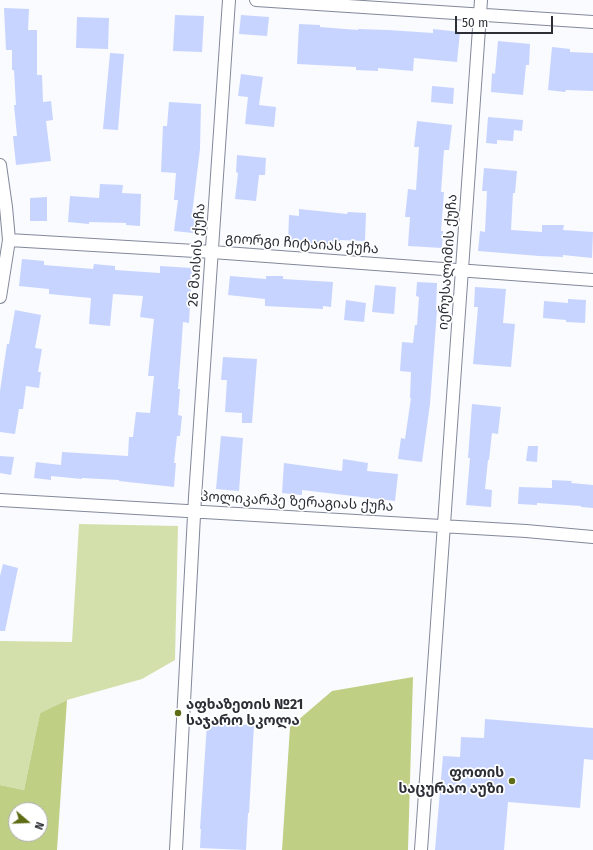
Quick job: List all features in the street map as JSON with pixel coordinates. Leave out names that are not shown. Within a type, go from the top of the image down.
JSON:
[{"type":"street","name":"26 მაისის ქუჩა","points":[[176,850],[194,511],[230,0]]},
{"type":"street","points":[[256,0],[480,16],[593,22]]},
{"type":"street","name":"იერუსალიმის ქუჩა","points":[[422,850],[481,0]]},
{"type":"street","points":[[0,165],[9,240],[0,297]]},
{"type":"street","name":"გიორგი ჩიტაიას ქუჩა","points":[[9,240],[212,252],[593,280]]},
{"type":"street","name":"პოლიკარპე ზერაგიას ქუჩა","points":[[0,500],[444,526],[593,537]]},
{"type":"green space","points":[[79,524],[178,526],[175,660],[142,679],[67,700],[40,713],[24,790],[0,785],[0,641],[72,642]]},
{"type":"green space","points":[[413,677],[408,850],[282,850],[290,727],[332,691]]},
{"type":"green space","points":[[67,700],[57,850],[0,850],[0,785],[24,790],[40,713]]},
{"type":"building","points":[[4,8],[29,9],[28,30],[37,30],[37,75],[42,75],[43,102],[51,101],[53,120],[46,121],[51,161],[16,165],[13,136],[17,136],[14,105],[16,105],[14,70],[12,70],[12,50],[6,50]]},
{"type":"building","points":[[175,15],[204,16],[202,52],[173,51]]},
{"type":"building","points":[[241,15],[269,17],[267,36],[239,34]]},
{"type":"building","points":[[77,17],[109,18],[108,49],[76,48]]},
{"type":"building","points":[[299,24],[358,30],[433,33],[433,29],[460,32],[457,62],[414,58],[413,71],[378,68],[378,71],[356,70],[356,67],[297,64]]},
{"type":"building","points":[[498,41],[530,44],[529,65],[526,65],[523,95],[491,92],[492,73],[495,74]]},
{"type":"building","points":[[552,47],[570,49],[570,52],[593,53],[593,91],[566,90],[565,92],[548,90]]},
{"type":"building","points":[[110,53],[124,54],[118,130],[103,129]]},
{"type":"building","points":[[241,74],[263,77],[259,105],[276,107],[274,127],[245,124],[248,97],[238,96]]},
{"type":"building","points":[[432,86],[454,88],[453,104],[431,102]]},
{"type":"building","points":[[169,102],[201,104],[200,149],[192,214],[195,215],[193,233],[174,231],[178,200],[174,200],[176,173],[161,172],[163,126],[167,126]]},
{"type":"building","points":[[488,117],[523,120],[522,131],[514,130],[513,141],[497,140],[497,144],[486,143]]},
{"type":"building","points":[[417,121],[452,125],[449,150],[444,150],[441,192],[444,192],[441,231],[443,231],[442,248],[408,246],[410,217],[405,217],[408,189],[416,190],[419,147],[414,147]]},
{"type":"building","points":[[237,155],[266,158],[265,175],[259,175],[256,201],[235,199],[238,173],[236,172]]},
{"type":"building","points":[[484,168],[517,171],[515,193],[513,193],[511,230],[542,232],[542,225],[564,225],[563,230],[593,232],[592,258],[563,255],[563,257],[539,256],[478,251],[480,231],[485,232],[487,191],[482,191]]},
{"type":"building","points":[[100,184],[123,185],[122,193],[141,194],[140,226],[126,225],[126,223],[89,222],[89,224],[68,222],[70,196],[99,198]]},
{"type":"building","points":[[47,197],[47,221],[30,221],[30,198]]},
{"type":"building","points":[[299,209],[347,214],[348,212],[366,213],[365,241],[340,240],[339,249],[288,244],[289,215],[299,216]]},
{"type":"building","points":[[22,259],[44,261],[44,265],[93,269],[94,264],[115,266],[115,270],[160,273],[160,266],[192,268],[189,323],[183,322],[178,389],[180,389],[178,415],[182,416],[180,436],[177,436],[174,463],[176,463],[174,487],[119,480],[51,476],[51,480],[34,478],[36,462],[61,465],[62,452],[128,456],[129,437],[133,437],[136,412],[150,413],[154,376],[148,376],[154,319],[140,317],[143,296],[113,294],[110,326],[89,324],[91,298],[49,294],[49,289],[19,286]]},
{"type":"building","points":[[230,276],[266,279],[266,276],[283,276],[283,279],[333,282],[331,307],[323,306],[323,309],[265,306],[265,299],[228,295]]},
{"type":"building","points":[[417,282],[437,283],[437,310],[430,404],[422,462],[398,459],[401,438],[405,439],[411,398],[411,372],[400,371],[402,342],[413,343],[415,325],[417,325],[419,297],[416,296]]},
{"type":"building","points":[[375,285],[396,287],[394,314],[372,312]]},
{"type":"building","points":[[475,287],[506,289],[503,323],[515,324],[511,367],[473,364],[478,307],[474,307]]},
{"type":"building","points":[[568,299],[586,300],[585,323],[566,322],[566,320],[543,318],[544,301],[568,303]]},
{"type":"building","points":[[346,300],[366,303],[364,322],[344,320]]},
{"type":"building","points":[[15,310],[41,315],[35,348],[42,349],[38,372],[41,372],[39,388],[26,386],[23,409],[19,409],[15,434],[0,432],[0,391],[7,344],[9,344]]},
{"type":"building","points":[[223,357],[257,359],[252,423],[242,423],[242,413],[225,412],[227,380],[221,380]]},
{"type":"building","points":[[472,404],[501,407],[498,434],[492,433],[485,489],[492,490],[491,507],[466,505],[470,458],[468,458]]},
{"type":"building","points":[[221,436],[243,438],[239,491],[216,489]]},
{"type":"building","points":[[528,446],[538,446],[537,462],[526,461]]},
{"type":"building","points":[[0,456],[14,457],[11,475],[0,473]]},
{"type":"building","points":[[343,459],[368,463],[367,471],[398,474],[395,501],[302,490],[302,495],[282,493],[284,463],[342,471]]},
{"type":"building","points":[[552,480],[572,481],[571,483],[593,485],[593,508],[537,503],[537,505],[518,504],[519,487],[552,488]]},
{"type":"building","points":[[3,564],[18,568],[5,631],[0,631],[0,576]]},
{"type":"building","name":"ფოთის საცურაო აუზი","points":[[485,719],[593,728],[593,760],[584,759],[580,808],[508,802],[504,850],[435,850],[443,756],[460,757],[461,737],[484,738]]},
{"type":"building","points":[[207,723],[254,725],[246,850],[200,848]]},
{"type":"place","name":"აფხაზეთის №21 საჯარო სკოლა","points":[[178,713]]},
{"type":"place","name":"ფოთის საცურაო აუზი","points":[[512,781]]}]
